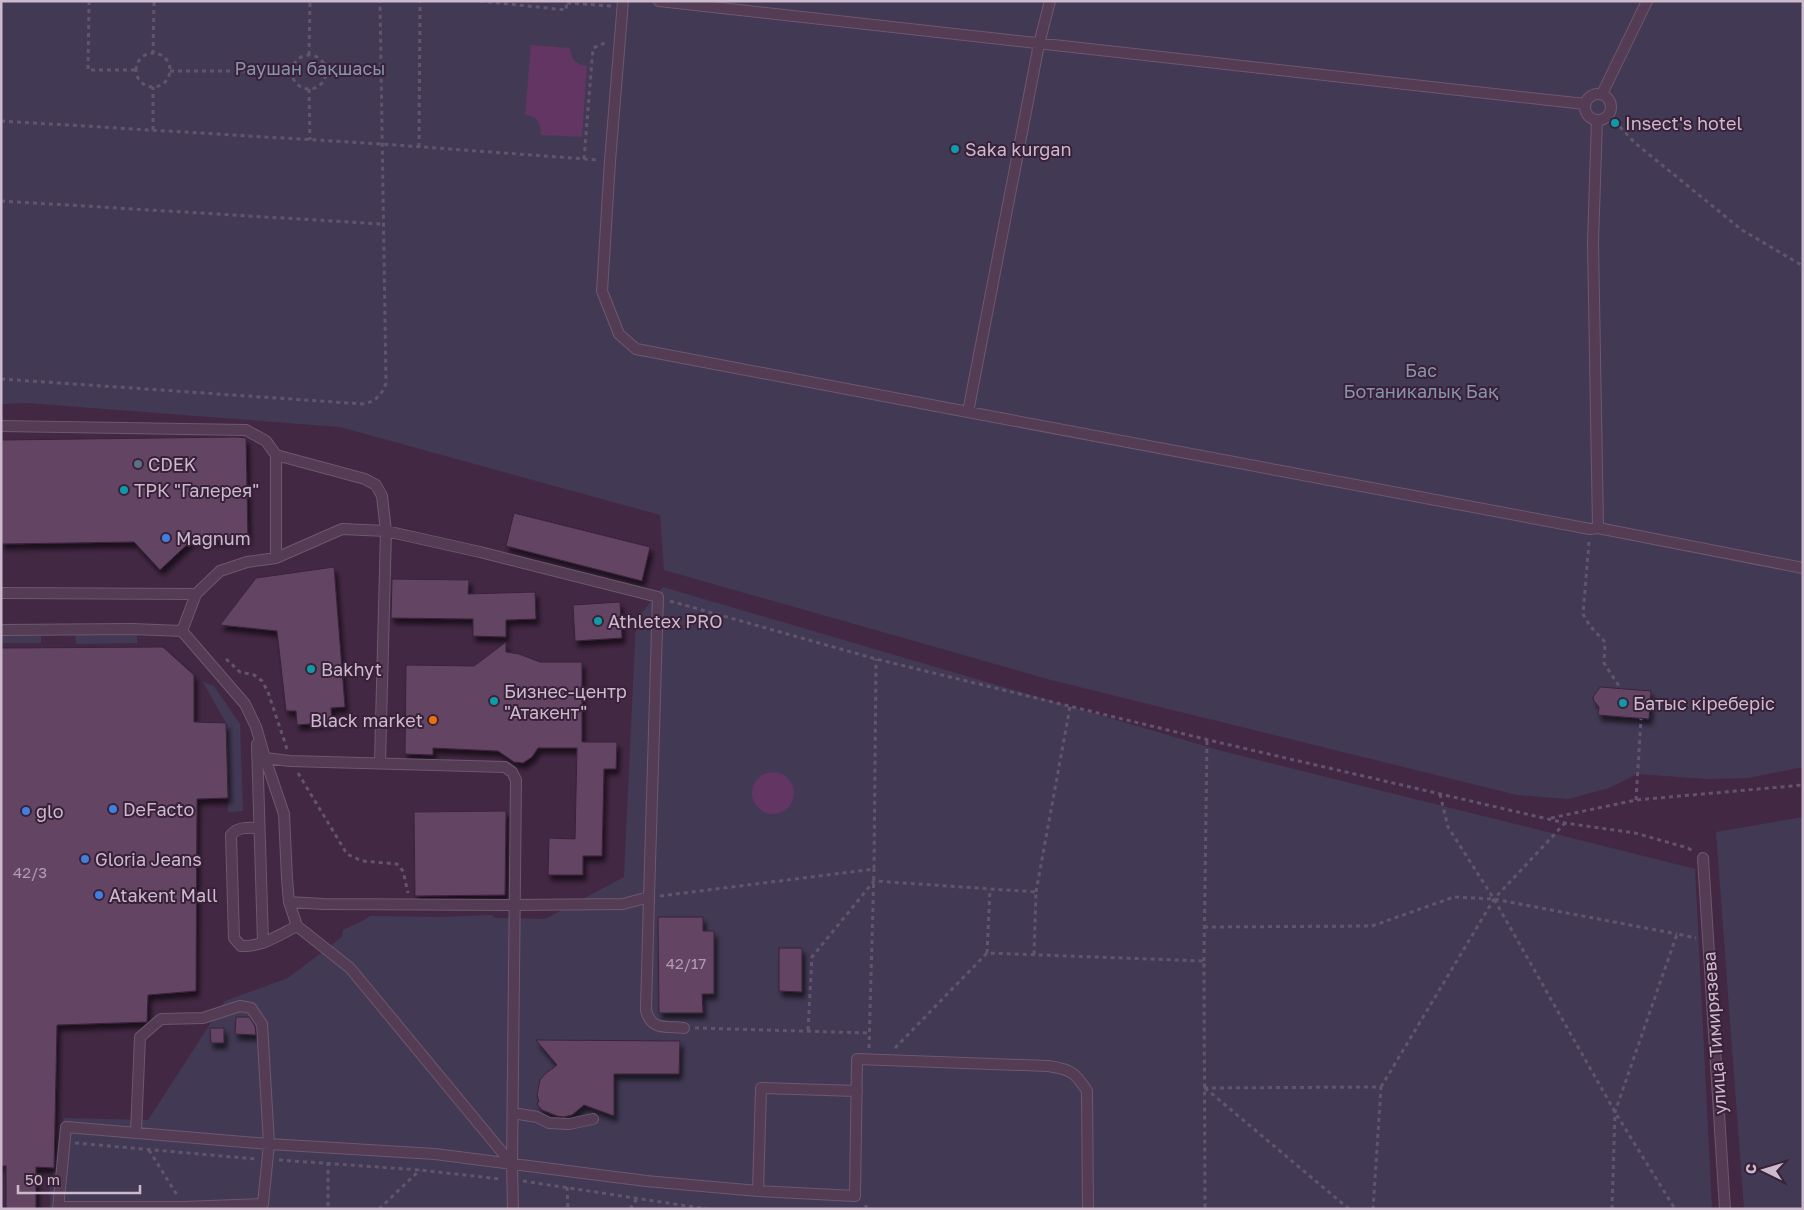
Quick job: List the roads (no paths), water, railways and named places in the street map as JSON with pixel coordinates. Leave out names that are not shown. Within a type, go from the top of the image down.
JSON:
[{"type":"lane","points":[[659,1],[1585,104]]},
{"type":"lane","points":[[968,412],[1050,1]]},
{"type":"lane","points":[[1602,94],[1647,1]]},
{"type":"lane","points":[[622,4],[602,291],[619,334],[636,348],[1803,568]]},
{"type":"lane","points":[[1602,94],[1607,97],[1611,108],[1604,118],[1597,120],[1587,114],[1585,104],[1591,95],[1602,94]]},
{"type":"lane","points":[[1594,528],[1593,242],[1597,120]]},
{"type":"lane","points":[[1,426],[246,430],[266,441],[276,455],[276,558]]},
{"type":"lane","points":[[276,455],[365,478],[376,485],[382,496],[386,531],[380,762]]},
{"type":"lane","points":[[182,631],[196,594],[220,571],[247,562],[276,558],[342,529],[386,531],[480,552],[658,597],[646,1010],[649,1020],[655,1025],[684,1028]]},
{"type":"lane","points":[[1,593],[196,594]]},
{"type":"lane","points":[[1,630],[132,629],[182,631],[245,704],[256,727],[284,814],[289,902],[297,926],[350,968],[512,1164]]},
{"type":"lane","points":[[256,727],[263,943]]},
{"type":"lane","points":[[265,758],[505,767],[512,772],[516,780],[513,1209]]},
{"type":"lane","points":[[259,828],[236,830],[231,835],[234,938],[241,946],[250,947],[263,943],[297,926]]},
{"type":"lane","name":"улица Тимирязева","points":[[1703,858],[1725,1209]]},
{"type":"lane","points":[[289,902],[514,906],[623,904],[649,897]]},
{"type":"lane","points":[[136,1132],[140,1037],[160,1019],[203,1018],[240,1006],[251,1008],[262,1024],[269,1144],[269,1160],[263,1204],[58,1208],[66,1127],[269,1144],[435,1154],[646,1180],[758,1191],[855,1196],[857,1059],[1048,1066],[1064,1069],[1078,1077],[1087,1091],[1088,1209]]},
{"type":"lane","points":[[758,1191],[760,1088],[857,1091]]},
{"type":"lane","points":[[513,1113],[549,1123],[569,1124],[593,1119]]},
{"type":"place","name":"Insect's hotel","points":[[1615,123]]},
{"type":"place","name":"Saka kurgan","points":[[955,149]]},
{"type":"place","name":"CDEK","points":[[138,464]]},
{"type":"place","name":"ТРК \"Галерея\"","points":[[124,490]]},
{"type":"place","name":"Magnum","points":[[166,538]]},
{"type":"place","name":"Athletex PRO","points":[[598,621]]},
{"type":"place","name":"Bakhyt","points":[[311,669]]},
{"type":"place","name":"Бизнес-центр \"Атакент\"","points":[[494,701]]},
{"type":"place","name":"Батыс кіреберіс","points":[[1623,703]]},
{"type":"place","name":"Black market","points":[[433,720]]},
{"type":"place","name":"DeFacto","points":[[113,809]]},
{"type":"place","name":"glo","points":[[26,811]]},
{"type":"place","name":"Gloria Jeans","points":[[85,859]]},
{"type":"place","name":"Atakent Mall","points":[[99,895]]},
{"type":"park label","name":"Раушан бақшасы","points":[[310,68]]},
{"type":"park label","name":"Бас Ботаникалық Бақ","points":[[1421,380]]}]
